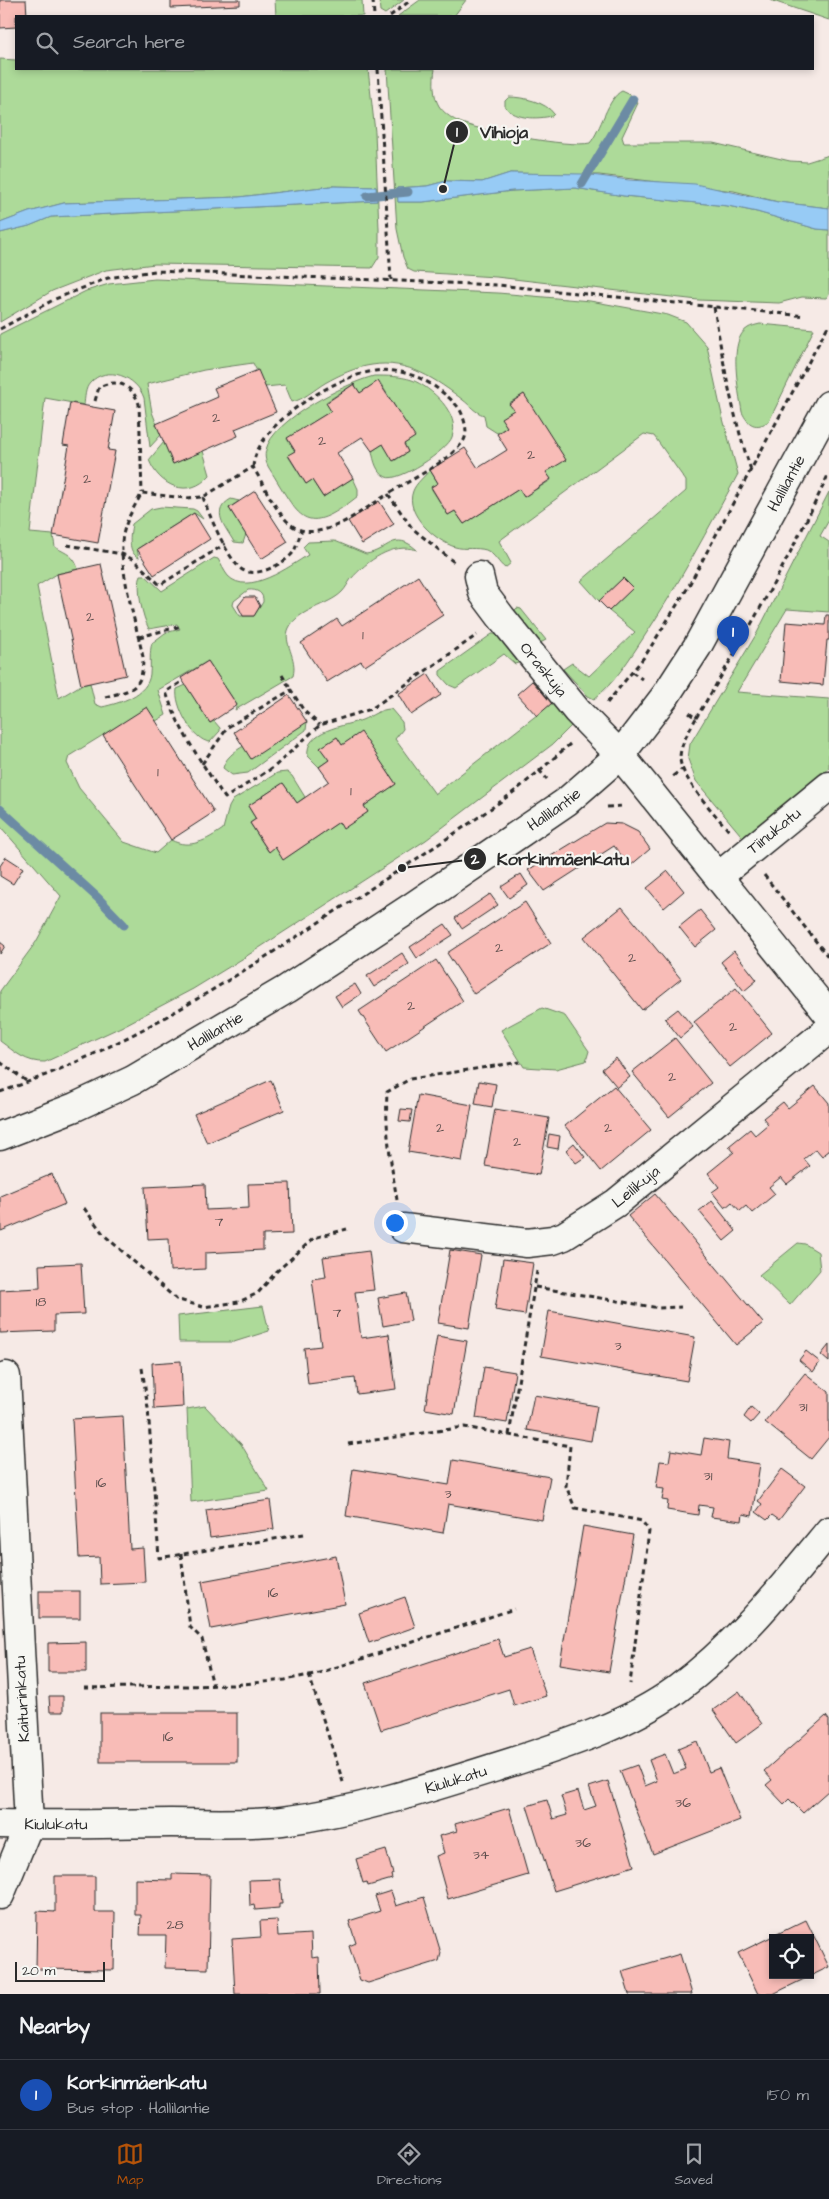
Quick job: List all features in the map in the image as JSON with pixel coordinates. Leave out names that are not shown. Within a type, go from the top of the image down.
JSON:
[{"type":"street","name":"Hallilantie","points":[[0,1136],[75,1107],[133,1080],[287,989],[566,802],[620,755],[666,695],[697,647],[829,405]]},
{"type":"street","name":"Oraskuja","points":[[479,580],[483,593],[501,617],[588,723],[620,755],[829,1015]]},
{"type":"street","name":"Tiinukatu","points":[[719,876],[829,786]]},
{"type":"street","name":"Leilikuja","points":[[403,1228],[497,1241],[542,1242],[564,1236],[616,1203],[829,1029]]},
{"type":"street","name":"Kaiturinkatu","points":[[0,1895],[29,1824],[6,1376]]},
{"type":"street","name":"Kiulukatu","points":[[0,1824],[240,1823],[280,1821],[352,1809],[571,1742],[636,1714],[675,1691],[724,1652],[789,1581],[829,1531]]},
{"type":"path","points":[[373,0],[374,15]]},
{"type":"path","points":[[391,15],[412,0]]},
{"type":"path","points":[[378,70],[391,280]]},
{"type":"path","points":[[0,329],[55,299],[108,278],[155,271],[497,285],[805,316]]},
{"type":"path","points":[[714,307],[728,390],[737,428],[752,471]]},
{"type":"path","points":[[0,1092],[29,1083],[122,1041],[187,1006],[252,967],[501,801],[578,738],[588,723],[645,656],[686,589],[752,471],[829,324]]},
{"type":"path","points":[[374,371],[392,371],[419,378],[432,384],[460,410],[466,431],[464,441],[445,458],[342,523],[316,531],[302,530],[290,524],[283,516],[253,467],[254,455],[261,443],[275,426],[299,406],[331,387],[353,377],[374,371]]},
{"type":"path","points":[[95,401],[99,387],[116,382],[129,387],[139,404],[142,493],[126,523],[122,538],[122,554],[143,657],[143,672],[140,682],[135,688],[105,697]]},
{"type":"path","points":[[142,493],[185,498],[203,497],[253,467]]},
{"type":"path","points":[[829,473],[801,533],[768,595],[696,718],[684,742],[680,756],[682,769],[709,808],[829,958]]},
{"type":"path","points":[[388,494],[412,528],[479,580]]},
{"type":"path","points":[[203,497],[225,544],[242,569],[248,572],[261,572],[291,556],[302,530]]},
{"type":"path","points":[[67,545],[122,554],[134,560],[160,585],[225,544]]},
{"type":"path","points":[[180,684],[166,692],[185,738],[225,798],[274,767],[320,725],[371,709],[501,617]]},
{"type":"path","points":[[139,637],[182,626]]},
{"type":"path","points":[[632,672],[696,718]]},
{"type":"path","points":[[282,676],[304,711],[320,725]]},
{"type":"path","points":[[202,764],[228,727],[291,690]]},
{"type":"path","points":[[0,1062],[29,1083]]},
{"type":"path","points":[[403,1228],[390,1162],[386,1110],[387,1092],[410,1079],[520,1062]]},
{"type":"path","points":[[84,1208],[104,1235],[176,1299],[203,1307],[239,1302],[258,1293],[276,1272],[314,1238],[346,1229]]},
{"type":"path","points":[[509,1435],[542,1242]]},
{"type":"path","points":[[534,1287],[659,1308],[681,1307]]},
{"type":"path","points":[[142,1368],[148,1408],[159,1558],[304,1534]]},
{"type":"path","points":[[348,1444],[464,1427],[570,1446],[566,1486],[575,1508],[642,1521],[649,1531],[630,1680],[636,1714]]},
{"type":"path","points":[[181,1554],[190,1627],[202,1639],[213,1686]]},
{"type":"path","points":[[84,1688],[213,1686],[285,1680],[309,1675],[514,1609]]},
{"type":"path","points":[[309,1675],[352,1809]]},
{"type":"green space","points":[[275,0],[362,0],[363,15],[276,15]]},
{"type":"green space","points":[[379,0],[404,0],[385,14],[380,11]]},
{"type":"green space","points":[[420,0],[466,0],[455,15],[399,15]]},
{"type":"green space","points":[[770,0],[829,0],[829,20]]},
{"type":"green space","points":[[0,59],[15,60],[15,70],[368,70],[375,132],[379,229],[379,257],[372,268],[155,264],[106,270],[52,291],[0,322],[0,233],[29,226],[51,217],[377,201],[376,187],[331,186],[239,197],[64,203],[29,212],[0,223]]},
{"type":"green space","points":[[387,70],[435,70],[436,98],[439,106],[445,113],[455,120],[468,125],[503,134],[544,141],[590,143],[613,100],[622,91],[635,97],[638,103],[622,137],[624,143],[713,143],[790,161],[807,162],[829,155],[829,208],[778,202],[734,191],[599,175],[510,173],[482,182],[446,181],[427,186],[397,188],[398,202],[423,202],[512,191],[575,188],[624,196],[728,206],[817,229],[829,230],[829,294],[826,298],[802,297],[779,303],[698,300],[496,277],[414,272],[408,269],[403,257],[397,229]]},
{"type":"green space","points":[[509,97],[540,103],[554,114],[540,118],[527,118],[515,114],[505,107],[505,101]]},
{"type":"green space","points":[[155,279],[498,293],[590,301],[668,315],[686,322],[707,346],[722,415],[738,474],[657,617],[621,670],[594,699],[588,696],[563,669],[572,663],[589,676],[635,632],[609,611],[633,588],[623,578],[599,601],[581,581],[686,491],[686,481],[654,436],[644,434],[499,541],[511,563],[505,568],[486,550],[455,547],[439,539],[417,517],[411,500],[414,488],[430,470],[438,483],[431,488],[448,515],[455,511],[464,524],[519,489],[524,497],[551,480],[546,472],[524,394],[509,403],[514,410],[502,418],[507,427],[497,433],[486,426],[484,415],[475,411],[443,385],[409,368],[385,364],[360,368],[336,377],[305,397],[292,402],[285,385],[265,387],[253,363],[204,370],[147,384],[152,412],[161,435],[150,447],[144,398],[135,384],[128,379],[113,374],[97,377],[87,388],[84,405],[45,398],[30,533],[53,535],[55,547],[72,558],[78,569],[57,574],[37,586],[59,698],[81,685],[90,683],[95,704],[102,707],[132,697],[139,693],[148,681],[152,643],[165,633],[180,629],[177,624],[149,629],[140,602],[139,587],[141,575],[145,575],[162,591],[214,558],[218,559],[228,576],[236,582],[246,583],[269,578],[308,555],[303,547],[308,542],[335,541],[366,554],[391,543],[402,541],[417,550],[408,548],[389,551],[372,560],[357,572],[336,597],[299,616],[293,622],[289,628],[287,639],[294,663],[293,676],[235,710],[237,705],[208,661],[158,690],[166,715],[156,721],[147,708],[69,756],[67,763],[79,788],[124,842],[156,853],[171,840],[178,843],[192,844],[205,840],[223,829],[233,800],[277,773],[287,772],[292,776],[305,797],[297,803],[283,783],[248,806],[256,819],[250,823],[268,851],[275,847],[284,859],[339,822],[344,828],[368,812],[364,806],[396,784],[361,733],[342,745],[337,737],[321,748],[329,760],[319,767],[308,756],[308,747],[312,740],[327,730],[362,720],[383,710],[391,709],[402,722],[403,729],[395,739],[435,794],[551,704],[532,681],[542,687],[572,725],[553,744],[426,840],[242,959],[193,989],[121,1027],[45,1062],[38,1062],[26,1059],[0,1041],[0,991],[36,942],[61,896],[0,826],[0,334],[86,291],[109,284]],"holes":[[[248,590],[261,594],[263,602],[254,616],[240,616],[233,605],[234,601]]]},
{"type":"green space","points":[[760,324],[814,329],[769,421],[756,426],[747,420],[742,412],[737,379],[736,354],[742,334],[749,327]]},
{"type":"green space","points":[[374,376],[412,380],[428,389],[442,402],[452,419],[454,428],[452,437],[442,450],[422,464],[401,475],[392,478],[386,477],[378,469],[372,451],[383,444],[394,461],[408,452],[404,444],[414,437],[379,381],[360,393],[354,384],[326,402],[331,411],[287,439],[295,451],[288,456],[306,484],[312,480],[323,497],[353,478],[358,489],[358,496],[325,517],[314,519],[304,517],[288,499],[267,464],[265,452],[271,438],[295,415],[312,404],[346,386]]},
{"type":"green space","points":[[164,442],[173,464],[203,451],[210,475],[202,483],[193,487],[175,487],[167,483],[160,477],[149,460]]},
{"type":"green space","points":[[829,492],[829,520],[820,536],[829,542],[829,612],[787,609],[737,692],[829,699],[829,767],[745,840],[696,781],[688,759],[690,744],[757,633]]},
{"type":"green space","points":[[231,499],[239,501],[229,508],[246,534],[243,543],[234,542],[221,519],[221,509]]},
{"type":"green space","points":[[161,507],[193,509],[203,519],[194,513],[137,549],[139,558],[131,548],[132,524],[151,509]]},
{"type":"green space","points":[[517,608],[521,609],[546,640],[538,644],[513,612]]},
{"type":"green space","points":[[492,634],[497,634],[521,662],[515,664],[504,654],[456,688],[449,685],[440,675],[440,671]]},
{"type":"green space","points":[[186,685],[210,723],[214,721],[220,728],[220,731],[210,742],[197,736],[191,729],[178,704],[177,689]]},
{"type":"green space","points":[[307,722],[306,730],[248,773],[232,775],[223,768],[227,759],[235,751],[273,733]]},
{"type":"green space","points":[[542,1008],[565,1016],[589,1051],[586,1061],[556,1069],[524,1067],[501,1030]]},
{"type":"green space","points":[[798,1243],[805,1244],[818,1252],[820,1270],[790,1305],[759,1275]]},
{"type":"green space","points":[[263,1306],[269,1331],[234,1342],[179,1342],[178,1316]]},
{"type":"green space","points":[[205,1406],[241,1444],[269,1491],[191,1502],[187,1409]]},
{"type":"water","points":[[510,173],[584,174],[629,180],[695,184],[778,202],[829,208],[829,230],[817,229],[728,206],[624,196],[575,188],[512,191],[423,202],[398,202],[397,188],[427,186],[446,181],[482,182]]},
{"type":"water","points":[[331,186],[376,187],[377,201],[51,217],[29,226],[0,233],[0,223],[29,212],[64,203],[239,197]]},
{"type":"building","points":[[0,0],[26,0],[27,15],[15,15],[15,27],[0,28]]},
{"type":"building","points":[[171,0],[240,0],[240,5],[171,8]]},
{"type":"building","points":[[258,370],[276,412],[235,429],[238,436],[173,464],[156,424],[218,397],[214,388]]},
{"type":"building","points":[[378,381],[415,437],[404,444],[408,452],[393,461],[383,444],[372,451],[362,437],[337,453],[353,478],[323,497],[312,480],[306,484],[288,455],[295,451],[287,438],[331,411],[326,403],[354,384],[360,393]]},
{"type":"building","points":[[524,394],[566,460],[546,472],[551,479],[524,497],[519,489],[464,524],[455,511],[448,515],[431,487],[438,483],[430,470],[465,448],[478,468],[507,450],[497,434],[507,427],[501,418],[514,410],[509,404]]},
{"type":"building","points":[[70,403],[115,411],[108,450],[115,451],[98,543],[53,535],[69,446],[63,445]]},
{"type":"building","points":[[255,491],[288,542],[261,559],[229,508]]},
{"type":"building","points":[[379,501],[394,524],[362,544],[348,521]]},
{"type":"building","points":[[194,513],[210,539],[154,575],[137,549]]},
{"type":"building","points":[[101,564],[126,675],[81,685],[57,574]]},
{"type":"building","points":[[418,576],[443,615],[365,666],[361,661],[327,682],[301,643],[337,619],[342,626]]},
{"type":"building","points":[[623,578],[633,588],[609,611],[599,601]]},
{"type":"building","points":[[245,597],[255,597],[260,606],[254,616],[243,616],[238,606]]},
{"type":"building","points":[[826,615],[829,615],[829,640],[827,640],[823,685],[781,681],[786,622],[825,625]]},
{"type":"building","points":[[208,661],[237,705],[210,723],[181,678]]},
{"type":"building","points":[[428,674],[441,695],[411,715],[398,694]]},
{"type":"building","points":[[532,681],[552,703],[537,716],[517,694]]},
{"type":"building","points":[[289,695],[307,722],[251,759],[234,732]]},
{"type":"building","points":[[147,707],[214,812],[171,840],[103,735]]},
{"type":"building","points":[[361,732],[396,784],[364,806],[368,812],[343,829],[339,822],[283,860],[275,847],[269,852],[250,823],[256,819],[248,806],[283,783],[297,803],[329,781],[319,767],[329,760],[320,748],[337,737],[342,745]]},
{"type":"building","points":[[605,823],[622,824],[638,832],[650,849],[630,866],[614,846],[544,891],[528,870]]},
{"type":"building","points":[[6,857],[23,868],[13,884],[0,876],[0,866]]},
{"type":"building","points":[[668,871],[684,891],[664,908],[647,888]]},
{"type":"building","points":[[521,874],[528,885],[509,898],[501,887]]},
{"type":"building","points":[[490,894],[498,905],[462,929],[455,918]]},
{"type":"building","points":[[525,902],[551,943],[474,994],[447,953]]},
{"type":"building","points":[[622,907],[681,979],[642,1010],[584,937]]},
{"type":"building","points":[[700,910],[716,930],[695,947],[679,927]]},
{"type":"building","points":[[445,924],[453,935],[417,958],[410,947]]},
{"type":"building","points":[[0,942],[5,946],[0,954]]},
{"type":"building","points":[[734,951],[757,980],[744,991],[721,962]]},
{"type":"building","points":[[402,953],[409,964],[374,987],[367,976]]},
{"type":"building","points":[[436,960],[463,1001],[386,1052],[359,1011]]},
{"type":"building","points":[[355,984],[361,994],[342,1007],[335,996]]},
{"type":"building","points":[[736,988],[772,1033],[730,1067],[694,1022]]},
{"type":"building","points":[[678,1009],[693,1027],[680,1038],[665,1019]]},
{"type":"building","points":[[675,1038],[711,1083],[669,1117],[632,1072]]},
{"type":"building","points":[[616,1058],[630,1077],[617,1087],[602,1069]]},
{"type":"building","points":[[271,1080],[284,1110],[207,1143],[194,1114]]},
{"type":"building","points":[[479,1081],[496,1084],[492,1107],[475,1104]]},
{"type":"building","points":[[614,1086],[651,1130],[601,1171],[565,1126]]},
{"type":"building","points":[[815,1086],[829,1103],[829,1151],[822,1156],[816,1149],[804,1159],[810,1166],[787,1184],[781,1177],[769,1187],[775,1194],[752,1213],[746,1206],[740,1211],[732,1202],[725,1208],[712,1192],[719,1187],[708,1173],[734,1152],[729,1146],[750,1129],[755,1135],[768,1124],[763,1118],[783,1102],[788,1108]]},
{"type":"building","points":[[418,1095],[472,1105],[462,1161],[408,1152]]},
{"type":"building","points":[[401,1109],[412,1110],[410,1122],[399,1121]]},
{"type":"building","points":[[495,1109],[549,1118],[539,1175],[485,1166]]},
{"type":"building","points":[[549,1134],[560,1136],[558,1149],[547,1147]]},
{"type":"building","points":[[574,1143],[585,1157],[576,1163],[566,1150]]},
{"type":"building","points":[[52,1174],[65,1204],[1,1231],[0,1196]]},
{"type":"building","points":[[290,1183],[292,1234],[263,1235],[263,1250],[205,1253],[205,1269],[170,1271],[169,1238],[148,1239],[145,1187],[205,1184],[206,1210],[249,1208],[248,1184]]},
{"type":"building","points":[[655,1194],[763,1323],[736,1345],[628,1216]]},
{"type":"building","points":[[712,1201],[736,1231],[724,1241],[699,1211]]},
{"type":"building","points":[[450,1250],[481,1255],[469,1328],[438,1323]]},
{"type":"building","points":[[369,1251],[374,1290],[355,1292],[361,1338],[389,1334],[396,1389],[357,1394],[355,1378],[308,1384],[304,1348],[321,1346],[312,1279],[326,1277],[323,1257]]},
{"type":"building","points":[[503,1259],[533,1263],[525,1315],[495,1310]]},
{"type":"building","points":[[81,1263],[84,1314],[54,1315],[54,1331],[0,1333],[0,1290],[40,1288],[39,1265]]},
{"type":"building","points":[[406,1293],[411,1321],[383,1326],[378,1298]]},
{"type":"building","points":[[549,1311],[695,1337],[687,1381],[541,1356]]},
{"type":"building","points":[[437,1336],[467,1341],[454,1414],[425,1409]]},
{"type":"building","points":[[829,1345],[829,1362],[821,1355]]},
{"type":"building","points":[[806,1351],[820,1362],[813,1372],[799,1360]]},
{"type":"building","points":[[181,1361],[183,1407],[154,1409],[152,1363]]},
{"type":"building","points":[[484,1367],[515,1372],[507,1423],[476,1418]]},
{"type":"building","points":[[805,1373],[829,1392],[829,1437],[811,1459],[765,1422]]},
{"type":"building","points":[[534,1395],[597,1406],[591,1441],[527,1430]]},
{"type":"building","points":[[751,1407],[759,1414],[751,1423],[744,1417]]},
{"type":"building","points":[[123,1416],[130,1549],[143,1548],[145,1582],[100,1584],[99,1557],[79,1558],[72,1419]]},
{"type":"building","points":[[704,1438],[729,1442],[727,1459],[760,1464],[752,1516],[743,1514],[742,1521],[711,1517],[713,1507],[699,1505],[698,1515],[667,1510],[668,1501],[662,1500],[664,1489],[656,1488],[660,1461],[669,1462],[671,1450],[701,1455]]},
{"type":"building","points":[[453,1460],[550,1477],[542,1520],[448,1504],[443,1533],[346,1516],[353,1469],[449,1485]]},
{"type":"building","points":[[782,1469],[805,1486],[779,1520],[772,1515],[767,1520],[756,1512],[762,1504],[758,1501]]},
{"type":"building","points":[[270,1500],[274,1529],[210,1538],[206,1510]]},
{"type":"building","points":[[583,1526],[633,1535],[609,1672],[560,1664]]},
{"type":"building","points":[[336,1556],[345,1604],[211,1629],[202,1581]]},
{"type":"building","points":[[39,1591],[80,1591],[80,1618],[39,1618]]},
{"type":"building","points":[[405,1597],[415,1627],[369,1643],[359,1613]]},
{"type":"building","points":[[498,1639],[504,1657],[530,1649],[546,1696],[514,1706],[509,1689],[381,1730],[365,1683]]},
{"type":"building","points":[[86,1642],[86,1672],[48,1672],[48,1643]]},
{"type":"building","points":[[739,1691],[762,1724],[736,1743],[713,1710]]},
{"type":"building","points":[[49,1696],[63,1696],[63,1712],[50,1712]]},
{"type":"building","points":[[100,1713],[237,1713],[237,1762],[100,1762]]},
{"type":"building","points":[[826,1716],[829,1720],[829,1790],[803,1813],[789,1799],[784,1804],[766,1785],[772,1780],[764,1771]]},
{"type":"building","points":[[697,1741],[709,1772],[719,1768],[740,1820],[653,1854],[620,1771],[637,1765],[645,1786],[657,1781],[649,1760],[665,1754],[673,1774],[686,1769],[678,1749]]},
{"type":"building","points":[[608,1781],[634,1866],[554,1891],[527,1806],[547,1800],[553,1819],[567,1815],[561,1796],[578,1791],[584,1810],[596,1806],[589,1787]]},
{"type":"building","points":[[509,1808],[528,1875],[448,1899],[436,1856],[444,1853],[439,1836],[457,1831],[455,1824]]},
{"type":"building","points":[[386,1850],[393,1874],[391,1875],[392,1879],[368,1886],[367,1882],[363,1883],[356,1859]]},
{"type":"building","points":[[172,1874],[210,1875],[208,1969],[165,1968],[166,1935],[140,1935],[141,1915],[135,1915],[135,1879],[172,1880]]},
{"type":"building","points":[[55,1876],[95,1876],[95,1912],[115,1912],[114,1970],[36,1969],[37,1911],[55,1912]]},
{"type":"building","points":[[280,1879],[282,1904],[279,1904],[279,1908],[255,1910],[254,1905],[250,1906],[249,1880]]},
{"type":"building","points":[[391,1891],[396,1906],[424,1897],[441,1953],[439,1961],[368,1983],[360,1980],[349,1946],[356,1943],[349,1921],[380,1911],[375,1896]]},
{"type":"building","points":[[277,1920],[278,1936],[311,1934],[312,1958],[319,1957],[320,1994],[235,1994],[232,1939],[261,1937],[260,1921]]},
{"type":"building","points":[[806,1920],[813,1934],[777,1934]]},
{"type":"building","points":[[814,1936],[829,1967],[814,1974]]},
{"type":"building","points":[[769,1938],[769,1979],[804,1979],[773,1994],[758,1994],[738,1953]]},
{"type":"building","points":[[680,1954],[692,1994],[629,1994],[622,1971]]},
{"type":"waterway","points":[[582,184],[633,99]]},
{"type":"waterway","points":[[367,196],[408,192]]},
{"type":"waterway","points":[[0,809],[98,898],[124,925]]},
{"type":"place","name":"Vihioja","points":[[443,189]]},
{"type":"place","name":"Korkinmäenkatu","points":[[733,657]]},
{"type":"place","name":"Korkinmäenkatu","points":[[402,868]]}]
